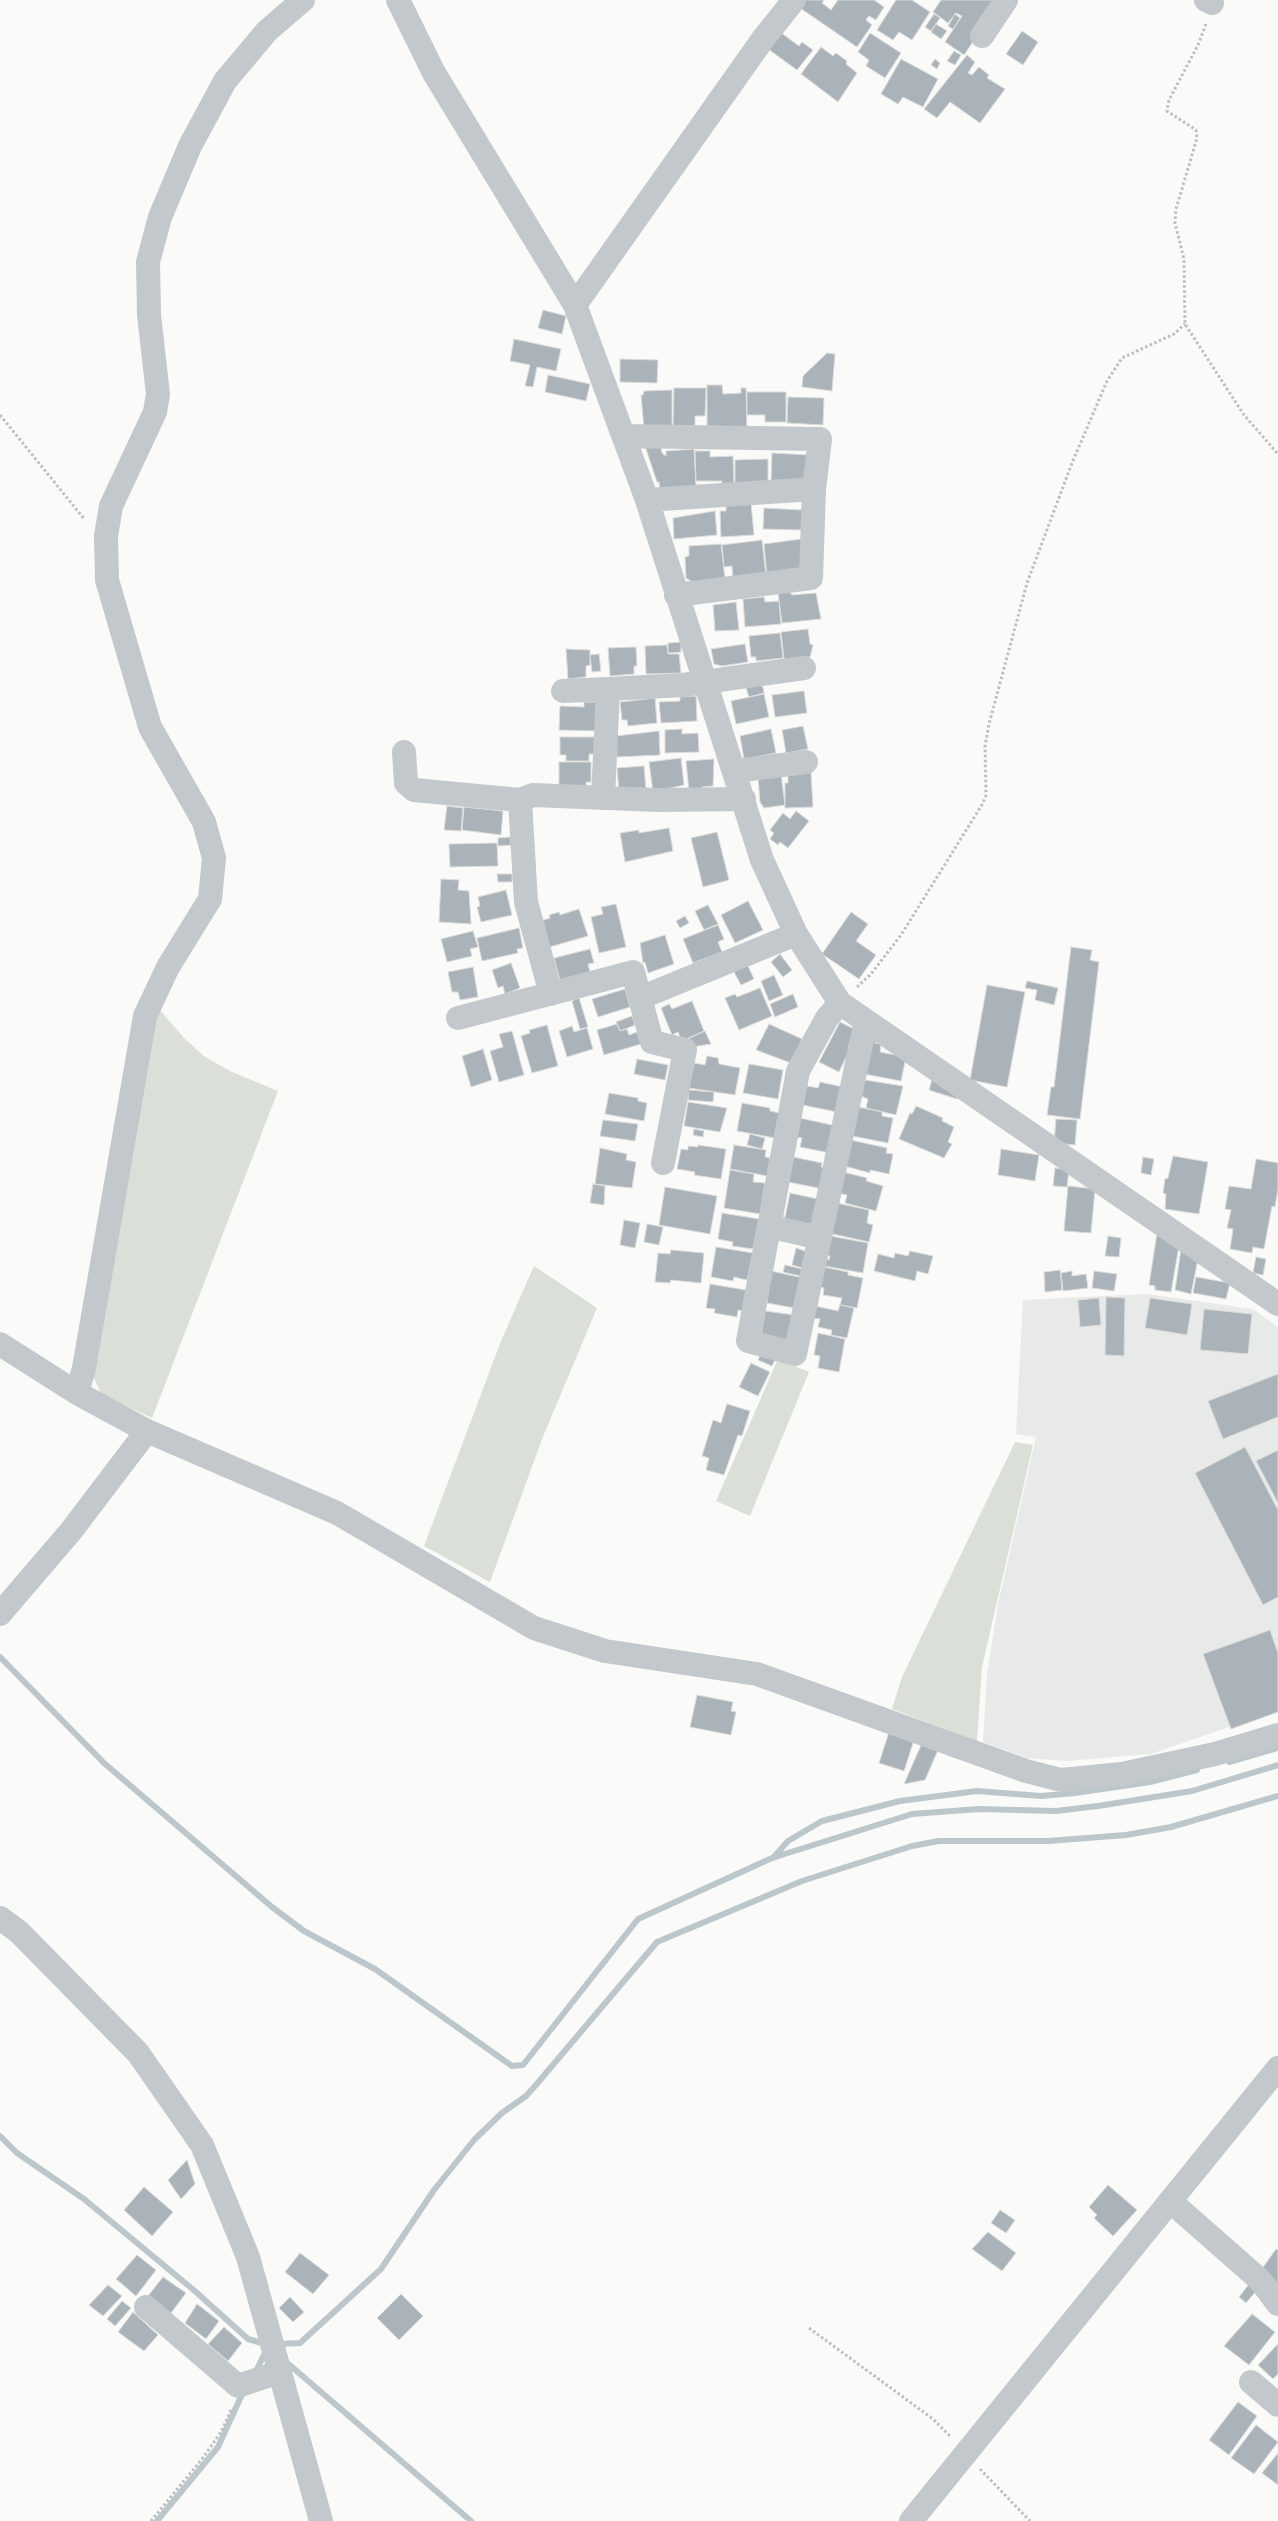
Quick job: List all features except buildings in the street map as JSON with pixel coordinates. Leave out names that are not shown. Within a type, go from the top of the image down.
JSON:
[{"type":"street","points":[[77,1393],[84,1368],[145,1016],[168,967],[210,899],[214,858],[204,822],[150,727],[107,580],[106,536],[111,506],[155,412],[158,394],[147,285],[148,262],[160,217],[190,146],[225,81],[267,31],[303,0]]},
{"type":"street","points":[[398,0],[434,73],[575,306],[647,500],[762,860],[796,934],[840,1003],[1278,1304]]},
{"type":"street","points":[[575,306],[763,39],[794,0]]},
{"type":"street","points":[[982,36],[1006,0]]},
{"type":"street","points":[[624,436],[820,440],[814,489],[811,578],[676,595]]},
{"type":"street","points":[[647,500],[814,489]]},
{"type":"street","points":[[563,691],[608,690],[704,682],[804,668]]},
{"type":"street","points":[[603,798],[608,690]]},
{"type":"street","points":[[404,752],[406,783],[414,790],[520,800],[533,795],[603,798],[744,799]]},
{"type":"street","points":[[735,771],[806,762]]},
{"type":"street","points":[[520,800],[526,902],[551,994]]},
{"type":"street","points":[[640,998],[796,934]]},
{"type":"street","points":[[458,1018],[633,972],[652,1042],[685,1050],[663,1163]]},
{"type":"street","points":[[840,1003],[827,1018],[798,1071],[748,1341],[795,1354],[866,1021]]},
{"type":"street","points":[[769,1226],[820,1238]]},
{"type":"street","points":[[0,1344],[77,1393],[147,1431],[337,1513],[534,1628],[605,1651],[757,1674],[1026,1771],[1060,1780],[1122,1774],[1215,1754],[1278,1735]]},
{"type":"street","points":[[0,1614],[71,1531],[147,1431]]},
{"type":"street","points":[[0,1918],[19,1932],[138,2053],[202,2145],[248,2257],[268,2330],[261,2375],[321,2521]]},
{"type":"street","points":[[911,2521],[1278,2068]]},
{"type":"street","points":[[1170,2201],[1260,2280],[1278,2304]]},
{"type":"street","points":[[146,2307],[261,2375]]},
{"type":"street","points":[[1251,2382],[1278,2406]]},
{"type":"path","points":[[1209,1],[1198,45],[1169,100],[1167,111],[1173,117],[1196,130],[1197,138],[1176,209],[1174,223],[1184,259],[1185,324],[1244,415],[1278,454]]},
{"type":"path","points":[[840,1003],[871,974],[901,935],[983,803],[986,795],[986,746],[989,724],[1027,583],[1083,435],[1111,374],[1122,358],[1174,334],[1185,324]]},
{"type":"path","points":[[0,415],[90,526],[106,536]]},
{"type":"path","points":[[809,2328],[947,2431],[965,2454],[1030,2521]]},
{"type":"path","points":[[151,2521],[202,2459],[221,2432],[238,2396],[261,2375]]},
{"type":"shaded area","points":[[158,1008],[185,1039],[205,1057],[232,1072],[278,1091],[152,1418],[101,1394],[92,1374]]},
{"type":"shaded area","points":[[534,1266],[597,1308],[542,1439],[490,1582],[424,1546],[501,1341]]},
{"type":"shaded area","points":[[1147,1294],[1253,1309],[1278,1327],[1278,1710],[1151,1754],[1067,1761],[1027,1758],[983,1742],[987,1673],[998,1604],[1036,1437],[1016,1434],[1023,1300]]},
{"type":"shaded area","points":[[778,1359],[809,1372],[750,1516],[716,1501]]},
{"type":"shaded area","points":[[1015,1442],[1033,1445],[982,1667],[977,1741],[892,1709],[902,1677]]},
{"type":"waterway","points":[[0,1657],[104,1763],[272,1907],[304,1931],[375,1969],[512,2066],[523,2065],[638,1919],[772,1858],[912,1814],[979,1809],[1056,1811],[1098,1806],[1192,1791],[1278,1765]]},
{"type":"waterway","points":[[1229,1762],[1278,1748]]},
{"type":"waterway","points":[[773,1858],[788,1841],[822,1821],[900,1801],[977,1791],[1041,1796],[1075,1793],[1150,1782],[1197,1770]]},
{"type":"waterway","points":[[278,2344],[300,2343],[381,2269],[434,2190],[474,2140],[502,2113],[526,2096],[657,1942],[802,1881],[912,1846],[939,1841],[1048,1841],[1126,1835],[1171,1827],[1278,1796]]},
{"type":"waterway","points":[[0,2136],[17,2153],[84,2199],[196,2292],[248,2339],[265,2344]]},
{"type":"waterway","points":[[255,2373],[266,2351]]},
{"type":"waterway","points":[[285,2361],[471,2521]]},
{"type":"waterway","points":[[157,2521],[218,2447],[244,2390]]}]
